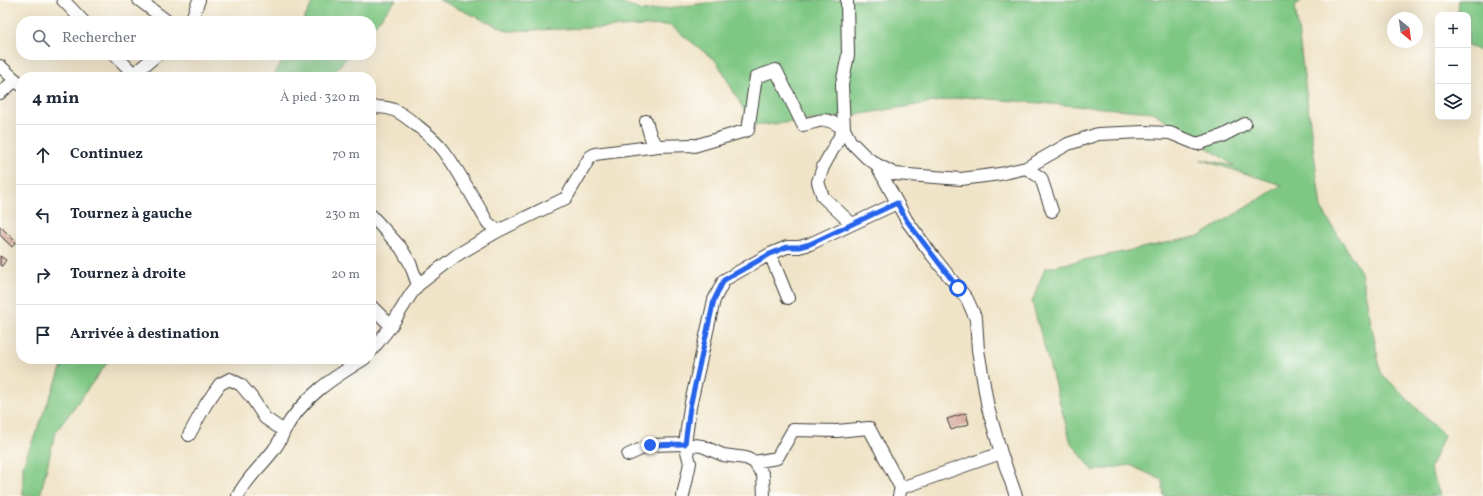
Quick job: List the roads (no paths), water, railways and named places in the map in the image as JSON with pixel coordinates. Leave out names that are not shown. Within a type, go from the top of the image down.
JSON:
[{"type":"street","points":[[63,0],[78,16]]},
{"type":"street","points":[[139,0],[160,16]]},
{"type":"street","points":[[193,16],[199,0]]},
{"type":"street","points":[[847,0],[848,55],[842,84],[844,129],[850,141],[866,157],[895,174],[961,179],[1000,174],[1026,168],[1068,144],[1098,134],[1144,132],[1170,133],[1197,144],[1222,136],[1245,124]]},
{"type":"street","points":[[119,60],[129,72]]},
{"type":"street","points":[[137,72],[151,60]]},
{"type":"street","points":[[0,66],[16,80]]},
{"type":"street","points":[[376,345],[391,326],[418,285],[457,255],[498,231],[566,198],[590,157],[595,154],[658,146],[693,144],[694,146],[748,130],[756,77],[776,70],[803,125],[826,120],[832,121],[844,129]]},
{"type":"street","points":[[0,93],[16,83]]},
{"type":"street","points":[[376,107],[382,106],[398,111],[431,137],[450,160],[488,223],[498,231]]},
{"type":"street","points":[[646,121],[651,138],[658,146]]},
{"type":"street","points":[[844,129],[823,167],[818,182],[823,197],[852,224]]},
{"type":"street","points":[[876,164],[907,221],[967,299],[976,319],[978,350],[988,408],[1001,453],[1016,496]]},
{"type":"street","points":[[1026,168],[1041,178],[1052,211]]},
{"type":"street","points":[[684,496],[690,463],[685,444],[690,407],[714,300],[724,280],[770,254],[787,247],[799,247],[810,244],[897,203]]},
{"type":"street","points":[[376,220],[401,248],[410,263],[418,285]]},
{"type":"street","points":[[770,254],[788,298]]},
{"type":"street","points":[[376,311],[391,326]]},
{"type":"street","points":[[238,496],[242,488],[268,457],[282,437],[290,420],[301,407],[328,381],[356,364]]},
{"type":"street","points":[[189,435],[206,404],[220,384],[230,379],[241,385],[252,398],[265,418],[284,431]]},
{"type":"street","points":[[754,462],[777,458],[793,430],[837,431],[869,428],[900,492],[1001,453]]},
{"type":"street","points":[[628,455],[650,445],[685,444],[702,446],[723,455],[746,458],[754,462],[763,475],[764,496]]}]
